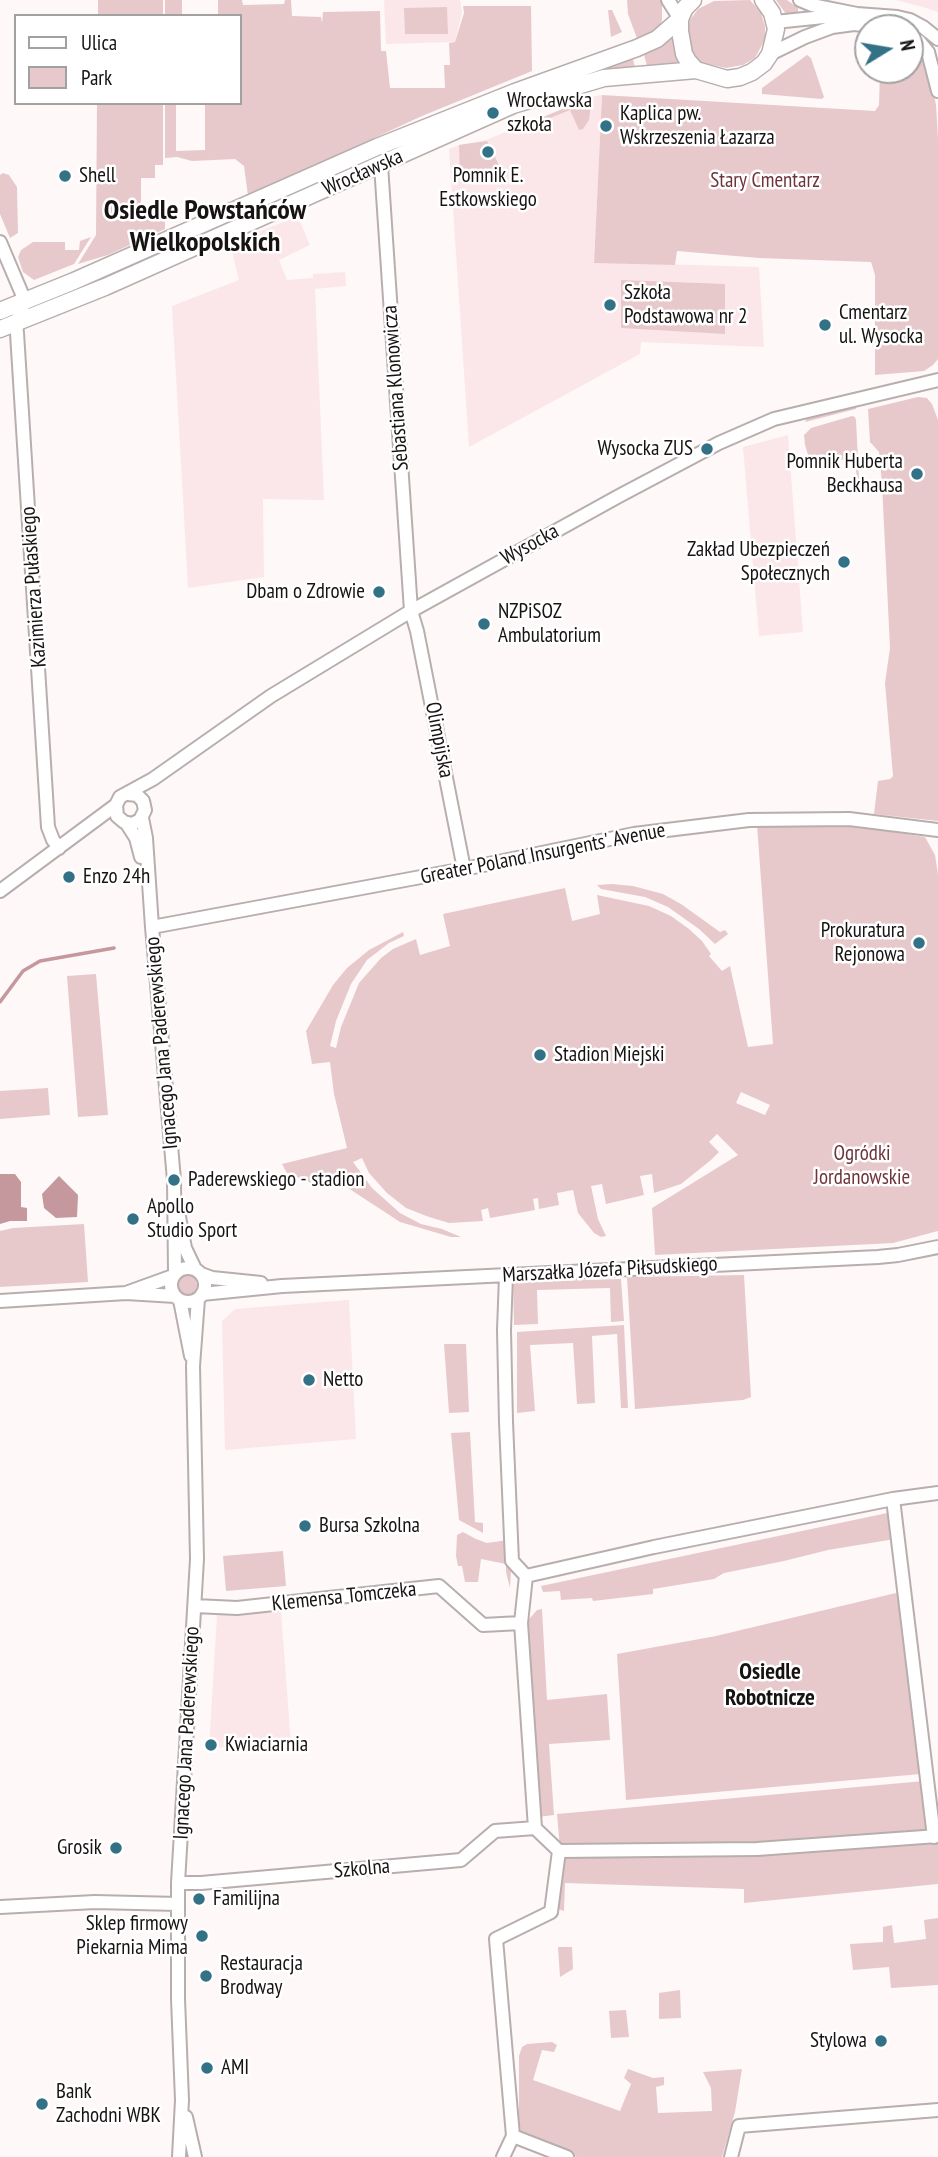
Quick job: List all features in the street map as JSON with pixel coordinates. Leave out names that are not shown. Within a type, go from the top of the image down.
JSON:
[{"type":"main road","name":"Wrocławska","points":[[0,311],[377,147],[526,88],[637,48],[657,39],[680,19],[693,0]]},
{"type":"main road","points":[[764,0],[775,22],[775,36],[770,54]]},
{"type":"main road","points":[[680,19],[684,54],[696,69]]},
{"type":"main road","name":"Wrocławska","points":[[0,330],[105,287],[493,113],[604,78],[696,69],[721,78],[740,77],[758,68],[770,54]]},
{"type":"street","points":[[668,0],[680,19]]},
{"type":"street","points":[[800,0],[857,14]]},
{"type":"street","points":[[775,22],[854,14]]},
{"type":"street","points":[[770,54],[832,27],[854,24]]},
{"type":"street","points":[[924,47],[928,52],[938,91]]},
{"type":"street","name":"Sebastiana Klonowicza","points":[[381,165],[411,611]]},
{"type":"street","points":[[0,242],[25,301],[16,323]]},
{"type":"street","name":"Kazimierza Pułaskiego","points":[[16,323],[48,827],[59,848]]},
{"type":"street","name":"Wysocka","points":[[128,794],[271,696],[411,611],[741,432],[787,415],[938,380]]},
{"type":"street","name":"Olimpijska","points":[[411,611],[464,869]]},
{"type":"street","points":[[143,801],[153,779]]},
{"type":"street","points":[[88,825],[123,821],[135,823],[142,818],[145,810],[143,801],[137,795],[120,797],[115,811],[123,821]]},
{"type":"street","points":[[0,891],[116,805]]},
{"type":"street","name":"Ignacego Jana Paderewskiego","points":[[142,818],[146,838],[174,1196]]},
{"type":"street","name":"Greater Poland Insurgents' Avenue","points":[[152,927],[464,869],[634,834],[749,820],[849,819],[938,830]]},
{"type":"street","name":"Ignacego Jana Paderewskiego","points":[[123,821],[139,846],[149,891]]},
{"type":"street","points":[[174,1196],[185,1248],[205,1283],[200,1296],[193,1366]]},
{"type":"street","points":[[174,1196],[174,1274],[171,1286],[178,1298],[193,1366]]},
{"type":"street","name":"Marszałka Józefa Piłsudskiego","points":[[200,1296],[282,1286],[878,1257],[938,1247]]},
{"type":"street","points":[[126,1293],[184,1268],[198,1271]]},
{"type":"street","name":"Marszałka Józefa Piłsudskiego","points":[[198,1271],[212,1278],[282,1286]]},
{"type":"street","points":[[506,1276],[504,1330],[512,1561],[526,1576],[521,1623],[535,1828],[559,1851],[757,1849],[936,1837],[893,1499]]},
{"type":"street","points":[[0,1301],[126,1293],[178,1298],[187,1302],[200,1296]]},
{"type":"street","name":"Ignacego Jana Paderewskiego","points":[[182,2100],[178,1999],[178,1883],[195,1606],[197,1507],[193,1366]]},
{"type":"street","points":[[526,1576],[654,1547],[893,1499],[938,1493]]},
{"type":"street","name":"Klemensa Tomczeka","points":[[195,1606],[237,1608],[439,1586],[483,1625],[521,1623]]},
{"type":"street","name":"Szkolna","points":[[178,1883],[461,1860],[495,1832],[535,1828]]},
{"type":"street","points":[[503,2157],[513,2136],[496,1939],[551,1912],[559,1851]]},
{"type":"street","points":[[0,1907],[95,1902],[178,1904]]},
{"type":"street","points":[[179,2157],[182,2100]]},
{"type":"street","points":[[182,2100],[195,2157]]},
{"type":"street","points":[[731,2157],[739,2126],[938,2110]]},
{"type":"street","points":[[513,2136],[567,2157]]},
{"type":"shaded area","points":[[384,0],[460,0],[462,12],[455,42],[386,44]]},
{"type":"shaded area","points":[[896,0],[938,0],[938,12],[923,7]]},
{"type":"shaded area","name":"Szkoła Podstawowa nr 2","points":[[602,95],[594,262],[759,267],[764,347],[641,342],[640,354],[469,447],[449,149],[486,140],[591,97]]},
{"type":"shaded area","points":[[296,217],[310,245],[279,260],[287,280],[313,278],[313,274],[345,272],[346,286],[315,289],[324,500],[263,499],[264,577],[188,588],[172,306],[239,280],[230,243]]},
{"type":"shaded area","points":[[788,435],[803,632],[759,636],[743,447]]},
{"type":"shaded area","points":[[0,1174],[15,1174],[21,1182],[21,1207],[27,1208],[27,1221],[0,1224]]},
{"type":"shaded area","points":[[59,1176],[78,1195],[77,1217],[56,1218],[44,1208],[42,1194]]},
{"type":"shaded area","points":[[349,1300],[356,1439],[225,1450],[222,1321],[235,1309]]},
{"type":"shaded area","points":[[281,1612],[291,1744],[209,1748],[217,1615]]},
{"type":"green space","points":[[98,0],[163,0],[163,14],[98,14]]},
{"type":"green space","points":[[165,0],[182,0],[182,14],[165,14]]},
{"type":"green space","points":[[218,0],[242,0],[243,5],[284,4],[285,0],[291,0],[292,16],[321,17],[322,23],[323,12],[380,11],[381,51],[386,51],[390,88],[445,88],[444,65],[450,65],[449,43],[455,42],[464,13],[463,6],[531,6],[532,71],[422,116],[248,196],[244,166],[235,159],[192,161],[177,157],[165,158],[165,105],[176,105],[176,151],[205,150],[205,105],[242,105],[242,14],[218,14]]},
{"type":"green space","points":[[627,0],[661,0],[660,26],[638,41],[628,14]]},
{"type":"green space","points":[[750,0],[761,13],[765,26],[765,39],[755,58],[743,65],[726,68],[698,62],[691,56],[687,32],[690,20],[698,9],[714,1]]},
{"type":"green space","points":[[776,0],[787,0],[798,8],[798,15],[786,14]]},
{"type":"green space","points":[[447,7],[448,34],[405,34],[404,8]]},
{"type":"green space","points":[[608,10],[612,10],[622,32],[611,37]]},
{"type":"green space","points":[[673,32],[682,63],[647,66],[643,51]]},
{"type":"green space","points":[[632,55],[635,67],[589,75],[587,70]]},
{"type":"green space","points":[[807,55],[811,58],[824,97],[822,99],[762,94],[762,88]]},
{"type":"green space","name":"Stary Cmentarz","points":[[924,58],[928,65],[936,105],[938,139],[938,359],[924,371],[875,375],[875,275],[871,262],[759,258],[677,251],[675,265],[594,263],[602,95],[875,111],[879,105],[880,84],[924,84]]},
{"type":"green space","points":[[592,97],[589,120],[583,129],[579,130],[570,110],[513,133],[524,125]]},
{"type":"green space","points":[[97,105],[163,105],[163,165],[155,165],[155,178],[141,178],[141,208],[165,207],[165,229],[108,255],[78,264],[96,235]]},
{"type":"green space","points":[[487,141],[499,165],[497,169],[463,183],[460,175],[459,145]]},
{"type":"green space","points":[[0,175],[9,175],[17,187],[18,233],[10,238],[0,214]]},
{"type":"green space","points":[[91,237],[74,264],[34,280],[23,272],[18,257],[21,250],[33,242],[65,242],[65,250],[79,250],[80,241]]},
{"type":"green space","points":[[621,280],[725,284],[725,334],[621,328]]},
{"type":"green space","points":[[918,397],[927,398],[938,420],[938,821],[874,814],[878,781],[893,776],[885,683],[890,648],[882,484],[879,452],[870,442],[868,409]]},
{"type":"green space","points":[[856,406],[856,409],[805,422],[808,417]]},
{"type":"green space","points":[[852,416],[856,420],[859,479],[855,459],[812,460],[805,445],[804,435],[811,428]]},
{"type":"green space","name":"Ogródki Jordanowskie","points":[[757,825],[850,825],[925,837],[935,855],[938,875],[938,1231],[893,1243],[655,1255],[652,1208],[738,1155],[717,1134],[709,1142],[719,1152],[681,1184],[654,1193],[652,1174],[640,1176],[644,1195],[606,1204],[602,1184],[591,1186],[598,1219],[606,1236],[601,1237],[594,1233],[578,1213],[573,1190],[557,1193],[559,1205],[539,1209],[538,1198],[533,1199],[535,1210],[490,1218],[488,1208],[481,1210],[483,1221],[449,1223],[406,1208],[387,1193],[369,1173],[362,1158],[353,1162],[372,1188],[400,1213],[421,1224],[461,1237],[451,1237],[400,1222],[348,1188],[321,1187],[287,1173],[282,1164],[347,1148],[334,1094],[330,1062],[312,1064],[306,1031],[333,985],[347,968],[369,950],[403,932],[404,936],[389,943],[367,960],[351,984],[336,1021],[330,1046],[336,1048],[341,1027],[359,983],[381,958],[393,949],[416,939],[420,955],[450,946],[443,914],[565,888],[572,921],[600,914],[597,895],[649,906],[671,916],[689,929],[702,941],[711,954],[709,956],[722,971],[730,966],[748,1047],[773,1044]],"holes":[[[741,1092],[770,1105],[765,1115],[736,1103]]]},
{"type":"green space","points":[[612,884],[663,894],[720,932],[725,930],[728,934],[715,944],[668,907],[645,897],[601,889],[597,885]]},
{"type":"green space","points":[[96,974],[108,1115],[78,1117],[67,976]]},
{"type":"green space","points":[[48,1088],[50,1115],[0,1119],[0,1091]]},
{"type":"green space","points":[[84,1224],[88,1282],[0,1287],[0,1231]]},
{"type":"green space","points":[[187,1275],[194,1278],[197,1285],[194,1292],[187,1295],[180,1292],[177,1285],[180,1278]]},
{"type":"green space","points":[[744,1275],[751,1397],[743,1400],[635,1409],[627,1277]]},
{"type":"green space","points":[[621,1279],[624,1321],[611,1322],[610,1288],[537,1290],[538,1324],[514,1325],[513,1282]]},
{"type":"green space","points":[[624,1325],[628,1408],[621,1408],[617,1334],[592,1336],[595,1403],[577,1404],[573,1343],[530,1345],[535,1411],[517,1413],[517,1332]]},
{"type":"green space","points":[[444,1344],[466,1344],[469,1412],[449,1413]]},
{"type":"green space","points":[[470,1432],[475,1522],[483,1523],[483,1533],[459,1520],[451,1433]]},
{"type":"green space","points":[[892,1512],[895,1539],[828,1550],[724,1573],[714,1579],[653,1589],[653,1594],[593,1601],[592,1598],[561,1600],[560,1591],[543,1592],[541,1586]]},
{"type":"green space","points":[[463,1532],[487,1543],[508,1540],[510,1588],[506,1564],[481,1559],[478,1582],[465,1582],[462,1566],[458,1566],[456,1556],[457,1535]]},
{"type":"green space","points":[[283,1551],[286,1586],[226,1591],[223,1556]]},
{"type":"green space","points":[[900,1592],[921,1774],[626,1800],[617,1654],[716,1636]]},
{"type":"green space","points":[[542,1609],[547,1700],[607,1694],[610,1740],[549,1744],[554,1815],[538,1817],[524,1625],[537,1610]]},
{"type":"green space","points":[[924,1781],[931,1835],[760,1845],[560,1849],[557,1814]]},
{"type":"green space","points":[[938,1839],[938,1884],[744,1903],[744,1889],[565,1883],[564,1911],[555,1908],[561,1854]]},
{"type":"green space","points":[[938,1918],[938,1985],[891,1988],[889,1967],[853,1970],[850,1944],[883,1942],[883,1927],[892,1925],[894,1943],[926,1939],[924,1920]]},
{"type":"green space","points":[[558,1947],[572,1947],[573,1969],[560,1977]]},
{"type":"green space","points":[[680,1990],[681,2018],[659,2019],[659,1993]]},
{"type":"green space","points":[[626,2010],[629,2037],[611,2038],[609,2011]]},
{"type":"green space","points":[[552,2042],[557,2045],[554,2052],[542,2050],[533,2080],[620,2111],[631,2084],[624,2078],[628,2069],[653,2078],[664,2077],[664,2085],[656,2087],[658,2113],[712,2111],[711,2088],[703,2072],[742,2069],[735,2112],[722,2157],[577,2157],[519,2132],[519,2056],[522,2047],[527,2044]]},
{"type":"waterway","points":[[0,1002],[23,971],[40,961],[114,948]]},
{"type":"place","name":"Wrocławska szkoła","points":[[493,113]]},
{"type":"place","name":"Kaplica pw. Wskrzeszenia Łazarza","points":[[606,126]]},
{"type":"place","name":"Pomnik E. Estkowskiego","points":[[488,152]]},
{"type":"place","name":"Shell","points":[[65,176]]},
{"type":"place","name":"Szkoła Podstawowa nr 2","points":[[610,305]]},
{"type":"place","name":"Cmentarz ul. Wysocka","points":[[825,325]]},
{"type":"place","name":"Wysocka ZUS","points":[[707,449]]},
{"type":"place","name":"Pomnik Huberta Beckhausa","points":[[917,474]]},
{"type":"place","name":"Zakład Ubezpieczeń Społecznych","points":[[844,562]]},
{"type":"place","name":"Dbam o Zdrowie","points":[[379,592]]},
{"type":"place","name":"NZPiSOZ Ambulatorium","points":[[484,624]]},
{"type":"place","name":"Enzo 24h","points":[[69,877]]},
{"type":"place","name":"Prokuratura Rejonowa","points":[[919,943]]},
{"type":"place","name":"Stadion Miejski","points":[[540,1055]]},
{"type":"place","name":"Paderewskiego - stadion","points":[[174,1180]]},
{"type":"place","name":"Apollo Studio Sport","points":[[133,1219]]},
{"type":"place","name":"Netto","points":[[309,1380]]},
{"type":"place","name":"Bursa Szkolna","points":[[305,1526]]},
{"type":"place","name":"Kwiaciarnia","points":[[211,1745]]},
{"type":"place","name":"Grosik","points":[[116,1848]]},
{"type":"place","name":"Familijna","points":[[199,1899]]},
{"type":"place","name":"Sklep firmowy Piekarnia Mima","points":[[202,1936]]},
{"type":"place","name":"Restauracja Brodway","points":[[206,1976]]},
{"type":"place","name":"Stylowa","points":[[881,2041]]},
{"type":"place","name":"AMI","points":[[207,2068]]},
{"type":"place","name":"Bank Zachodni WBK","points":[[42,2104]]},
{"type":"district","name":"Osiedle Powstańców Wielkopolskich","points":[[205,227]]},
{"type":"district","name":"Osiedle Robotnicze","points":[[770,1685]]}]
